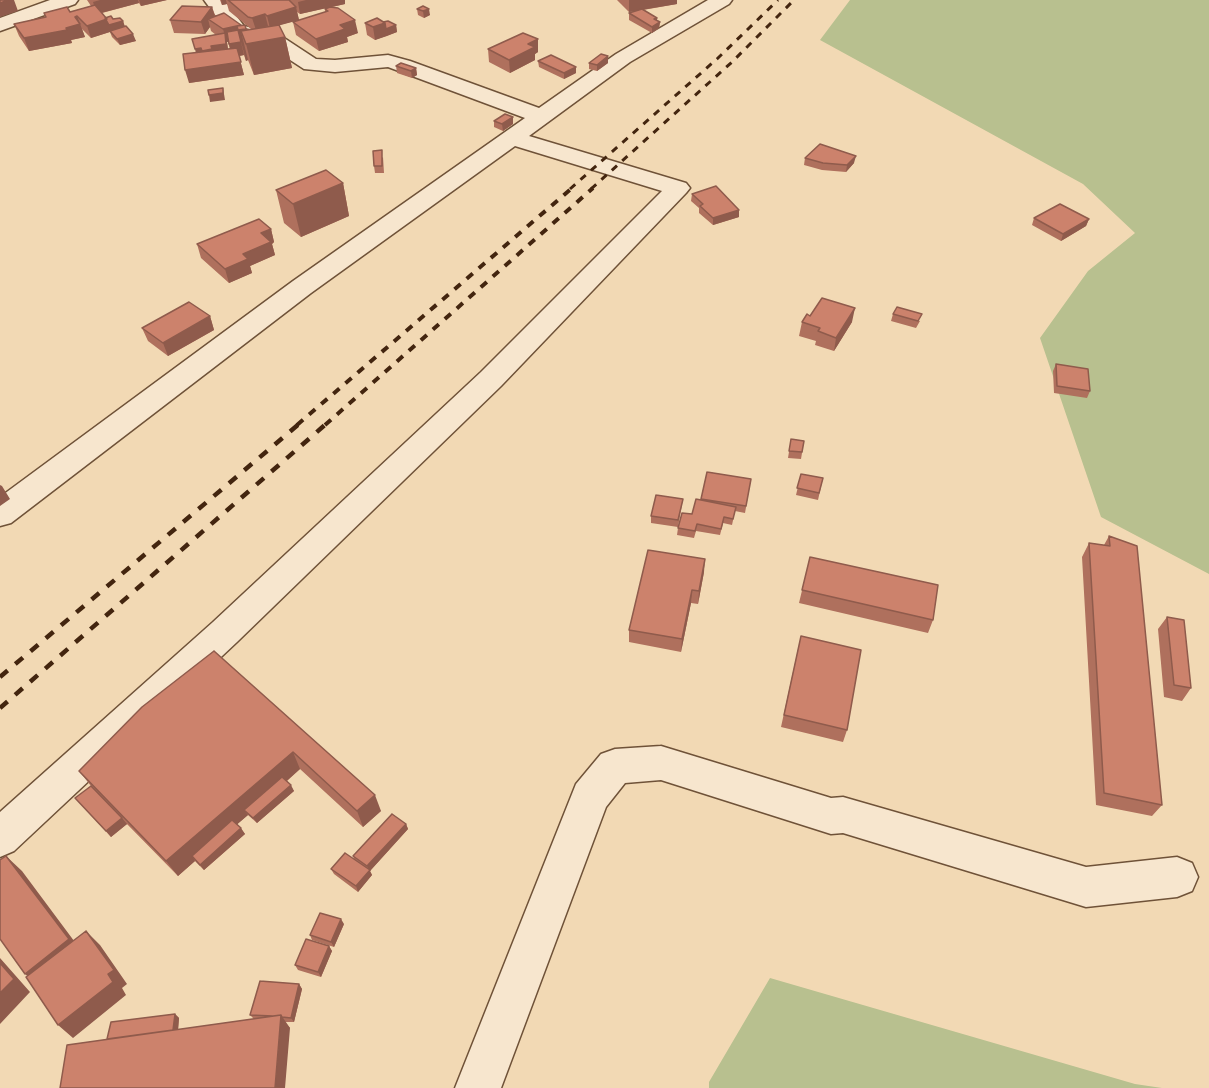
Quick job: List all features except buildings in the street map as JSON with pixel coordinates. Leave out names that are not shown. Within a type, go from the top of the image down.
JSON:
[{"type":"street","points":[[0,25],[68,0]]},
{"type":"street","points":[[214,0],[237,31],[271,38],[311,65],[335,66],[388,62],[403,65],[543,117]]},
{"type":"street","points":[[0,514],[302,287],[623,58],[722,0]]},
{"type":"street","points":[[0,838],[233,624],[491,379],[678,188],[513,138]]},
{"type":"street","points":[[478,1088],[590,797],[615,766],[661,763],[831,816],[843,815],[1086,887],[1177,877]]},
{"type":"green space","points":[[850,0],[1209,0],[1209,574],[1101,517],[1040,338],[1088,271],[1135,233],[1083,184],[820,40]]},
{"type":"green space","points":[[770,978],[1135,1084],[1162,1088],[709,1088],[709,1082]]},
{"type":"railway","points":[[570,189],[718,58],[778,0]]},
{"type":"railway","points":[[591,189],[732,62],[794,0]]},
{"type":"railway","points":[[297,425],[572,188]]},
{"type":"railway","points":[[325,425],[593,188]]},
{"type":"railway","points":[[0,677],[299,424]]},
{"type":"railway","points":[[0,708],[326,424]]}]
